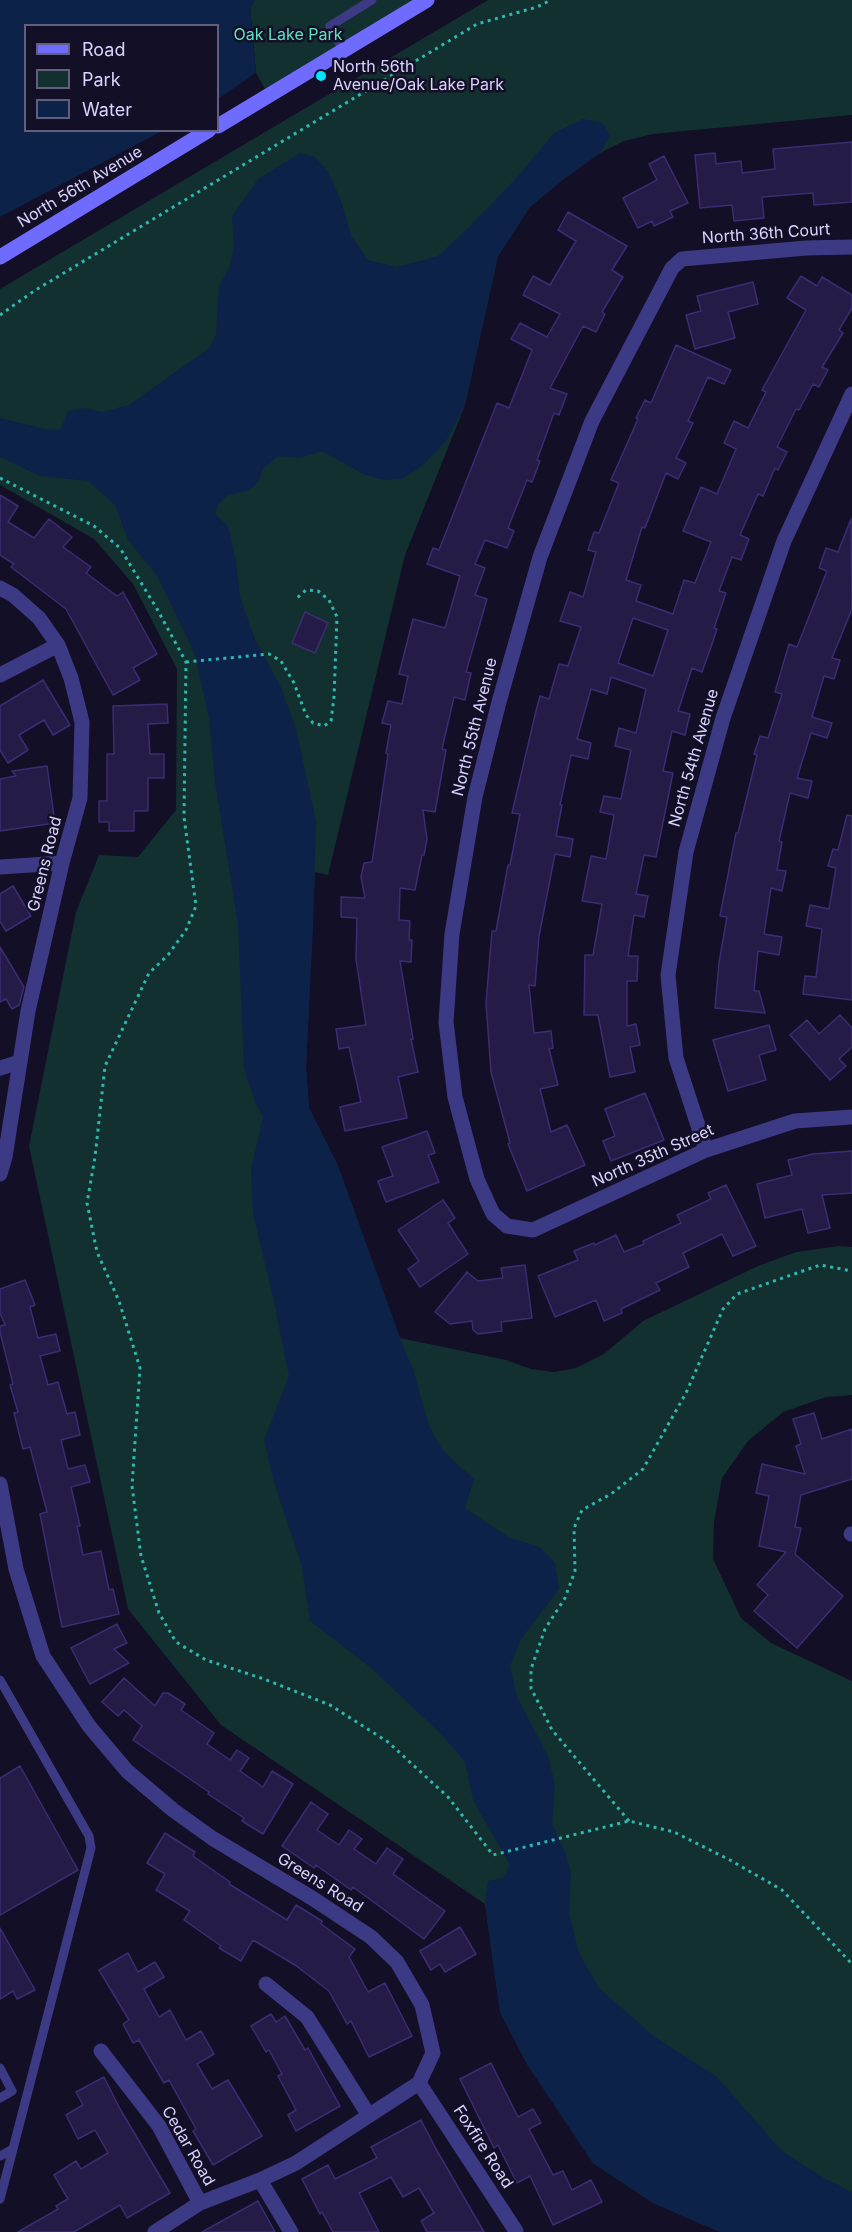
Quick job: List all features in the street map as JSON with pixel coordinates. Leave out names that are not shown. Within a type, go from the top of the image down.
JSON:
[{"type":"street","points":[[219,125],[427,0]]},
{"type":"street","name":"North 56th Avenue","points":[[0,257],[206,132]]},
{"type":"street","name":"North 36th Court","points":[[682,259],[806,248],[852,247]]},
{"type":"street","name":"North 55th Avenue","points":[[507,1226],[493,1214],[477,1179],[455,1097],[446,1022],[452,934],[475,797],[540,557],[588,431],[672,268],[682,259]]},
{"type":"street","name":"North 54th Avenue","points":[[706,1150],[676,1058],[668,975],[686,852],[723,718],[784,541],[852,394]]},
{"type":"street","name":"Greens Road","points":[[0,588],[13,595],[39,618],[58,645],[71,678],[82,722],[80,798],[62,862],[28,1011],[5,1157],[0,1174]]},
{"type":"street","points":[[0,675],[58,645]]},
{"type":"street","points":[[0,867],[62,862]]},
{"type":"street","points":[[0,1068],[20,1062]]},
{"type":"street","name":"North 35th Street","points":[[507,1226],[533,1230],[706,1150],[795,1121],[852,1117]]},
{"type":"street","name":"Greens Road","points":[[0,1484],[16,1569],[43,1656],[89,1726],[127,1771],[173,1810],[212,1838],[312,1898],[371,1937],[397,1962],[422,2005],[433,2053],[419,2083]]},
{"type":"street","points":[[266,1984],[307,2017],[368,2114]]},
{"type":"street","name":"Cedar Road","points":[[101,2051],[159,2126],[200,2203]]},
{"type":"street","points":[[155,2232],[200,2203],[260,2180],[296,2163],[368,2114],[419,2083]]},
{"type":"street","name":"Foxfire Road","points":[[419,2083],[516,2231]]},
{"type":"street","points":[[260,2180],[291,2232]]},
{"type":"lane","points":[[343,50],[330,26],[372,0]]},
{"type":"lane","points":[[0,1680],[89,1836],[91,1848],[0,2199]]},
{"type":"lane","points":[[0,2068],[12,2091]]},
{"type":"lane","points":[[0,2098],[12,2091],[27,2093]]},
{"type":"lane","points":[[0,2156],[13,2149]]},
{"type":"path","points":[[0,315],[44,284],[477,24],[537,7],[551,0]]},
{"type":"path","points":[[0,478],[94,526],[120,548],[186,662],[184,818],[196,906],[186,930],[168,956],[148,973],[105,1066],[95,1157],[87,1203],[97,1252],[119,1301],[140,1368],[132,1486],[141,1556],[159,1613],[176,1642],[206,1660],[264,1679],[330,1705],[388,1742],[448,1797],[493,1855],[629,1821],[674,1832],[730,1860],[782,1890],[852,1964]]},
{"type":"path","points":[[186,662],[269,654],[281,661],[294,683],[306,715],[313,723],[324,726],[331,721],[334,697],[336,617],[329,600],[318,591],[306,590],[297,598]]},
{"type":"path","points":[[629,1821],[552,1730],[531,1688],[531,1669],[545,1629],[565,1598],[575,1571],[574,1528],[582,1510],[611,1494],[643,1469],[686,1393],[723,1309],[737,1294],[820,1265],[852,1271]]},
{"type":"green space","name":"Oak Lake Park","points":[[255,0],[415,0],[265,89],[256,73],[250,7]]},
{"type":"green space","points":[[488,0],[852,0],[852,115],[653,134],[624,141],[600,153],[530,207],[498,256],[465,405],[405,555],[328,875],[315,872],[306,1067],[309,1108],[338,1166],[400,1338],[506,1360],[531,1369],[554,1372],[576,1368],[604,1354],[643,1321],[758,1266],[796,1252],[839,1246],[852,1247],[852,1395],[826,1397],[783,1412],[748,1441],[722,1478],[714,1522],[713,1559],[741,1618],[771,1643],[852,1681],[852,2232],[720,2232],[653,2203],[593,2163],[527,2064],[500,2012],[485,1904],[221,1725],[128,1609],[29,1146],[76,912],[99,855],[138,857],[176,810],[177,669],[133,584],[94,539],[0,485],[0,289]]},
{"type":"water","points":[[0,0],[255,0],[250,7],[256,73],[219,98],[219,24],[24,24],[24,132],[160,132],[0,217]]},
{"type":"water","points":[[583,119],[603,123],[610,136],[600,153],[530,207],[498,256],[465,405],[446,441],[422,466],[402,479],[384,480],[363,474],[322,451],[299,458],[278,456],[263,469],[258,482],[249,490],[227,496],[219,503],[215,514],[228,526],[236,561],[240,597],[255,639],[281,687],[296,729],[316,821],[306,1067],[309,1108],[338,1166],[414,1372],[429,1426],[443,1451],[474,1479],[465,1508],[510,1538],[540,1547],[555,1563],[559,1589],[521,1639],[510,1666],[517,1697],[548,1756],[555,1785],[552,1824],[571,1872],[569,1913],[579,1953],[599,1988],[655,2037],[717,2077],[782,2151],[824,2178],[852,2192],[852,2232],[720,2232],[653,2203],[593,2163],[527,2064],[500,2012],[485,1904],[488,1881],[503,1878],[510,1865],[473,1800],[465,1762],[441,1734],[371,1668],[310,1621],[302,1567],[275,1486],[264,1440],[289,1376],[253,1214],[251,1169],[263,1117],[255,1102],[244,1068],[238,924],[215,782],[209,718],[194,652],[157,576],[128,540],[115,505],[88,481],[40,476],[0,457],[0,418],[60,430],[68,411],[85,408],[102,412],[129,405],[209,348],[216,334],[219,286],[229,268],[234,248],[232,216],[258,179],[300,153],[315,157],[328,172],[340,198],[351,235],[368,260],[397,267],[438,256],[519,175],[554,133]]},
{"type":"building","points":[[852,142],[852,202],[814,205],[813,193],[762,197],[764,218],[734,221],[732,205],[700,208],[695,155],[715,153],[716,164],[741,161],[742,173],[775,169],[773,149]]},
{"type":"building","points":[[664,156],[688,203],[670,211],[673,217],[654,226],[652,221],[638,228],[623,198],[657,180],[649,164]]},
{"type":"building","points":[[568,212],[627,246],[612,270],[623,277],[602,312],[605,314],[596,332],[583,326],[550,388],[567,394],[559,415],[554,413],[537,460],[540,461],[532,482],[527,480],[508,528],[514,531],[507,548],[485,540],[475,564],[485,568],[475,595],[487,599],[466,672],[471,673],[465,700],[454,697],[442,749],[446,750],[435,812],[423,810],[427,839],[415,890],[400,888],[399,920],[410,921],[409,940],[412,940],[411,962],[400,961],[418,1072],[398,1077],[407,1118],[345,1131],[340,1107],[361,1102],[349,1047],[339,1049],[336,1029],[366,1025],[356,959],[357,918],[341,917],[341,897],[365,898],[361,877],[364,863],[372,862],[391,725],[382,723],[388,701],[402,704],[408,676],[399,674],[413,619],[445,628],[460,576],[427,564],[433,548],[439,550],[497,403],[509,408],[532,350],[511,339],[520,323],[547,337],[560,314],[523,295],[533,276],[550,285],[576,241],[558,230]]},
{"type":"building","points":[[801,276],[817,286],[822,277],[852,295],[852,308],[839,330],[843,333],[822,367],[828,370],[819,387],[813,384],[799,410],[796,409],[777,447],[787,452],[778,470],[775,468],[763,496],[758,494],[740,535],[749,539],[741,560],[732,557],[719,591],[726,593],[714,628],[717,629],[712,644],[702,672],[692,668],[678,711],[690,714],[685,735],[672,731],[663,771],[673,773],[656,857],[644,855],[636,894],[648,896],[644,917],[634,915],[628,956],[638,956],[637,981],[627,981],[627,1026],[636,1024],[640,1045],[630,1047],[635,1072],[610,1077],[598,1015],[584,1015],[585,955],[593,955],[602,904],[582,901],[591,856],[606,859],[614,815],[600,812],[604,796],[621,799],[631,750],[615,746],[619,728],[636,733],[646,689],[611,677],[607,694],[591,689],[577,739],[591,743],[588,759],[571,755],[556,836],[573,839],[570,857],[555,854],[539,936],[535,986],[529,985],[534,1033],[551,1031],[553,1048],[549,1049],[558,1085],[540,1089],[551,1132],[567,1125],[585,1165],[527,1191],[508,1144],[510,1143],[491,1072],[486,1003],[492,931],[496,931],[520,814],[512,813],[536,711],[540,696],[549,699],[559,664],[568,666],[581,627],[560,621],[570,592],[583,597],[596,552],[588,550],[594,532],[599,533],[619,483],[611,480],[638,419],[636,418],[645,400],[651,403],[676,345],[731,370],[724,384],[708,377],[688,421],[693,423],[676,458],[686,463],[678,479],[666,473],[645,528],[642,527],[626,580],[641,585],[636,601],[673,614],[684,580],[695,583],[711,542],[683,531],[701,487],[717,494],[736,449],[724,443],[734,421],[748,428],[766,392],[762,390],[806,310],[787,298]],"holes":[[[633,618],[668,630],[653,676],[618,663]]]},
{"type":"building","points":[[753,282],[758,304],[728,312],[735,338],[695,349],[686,315],[701,311],[697,296]]},
{"type":"building","points":[[0,495],[18,506],[8,522],[34,538],[49,519],[72,537],[63,547],[91,567],[86,573],[117,596],[123,592],[157,654],[133,668],[140,680],[113,695],[66,609],[11,567],[14,564],[0,555]]},
{"type":"building","points":[[851,519],[852,609],[832,658],[840,660],[834,679],[824,676],[812,717],[832,723],[827,738],[811,733],[797,778],[812,781],[808,798],[790,793],[779,841],[782,842],[777,870],[786,871],[782,891],[771,888],[764,934],[782,937],[779,955],[758,951],[754,991],[759,991],[765,1013],[715,1008],[719,963],[727,917],[720,916],[736,833],[738,833],[757,755],[754,754],[760,736],[768,738],[782,694],[775,692],[789,644],[797,647],[827,571],[819,568],[826,548],[838,552]]},
{"type":"building","points":[[305,612],[328,623],[315,653],[292,643]]},
{"type":"building","points":[[43,680],[70,725],[53,735],[44,720],[19,735],[28,750],[8,763],[0,750],[0,706]]},
{"type":"building","points":[[167,704],[168,723],[148,724],[150,754],[164,754],[164,778],[148,778],[148,811],[134,811],[134,831],[109,831],[109,822],[99,822],[99,801],[107,801],[107,754],[114,754],[113,706]]},
{"type":"building","points":[[47,766],[55,823],[0,831],[0,779],[16,776],[12,771]]},
{"type":"building","points":[[847,815],[852,816],[852,1000],[803,994],[805,976],[816,977],[822,929],[806,926],[810,905],[829,909],[836,868],[828,866],[833,849],[838,850]]},
{"type":"building","points":[[13,886],[31,916],[6,931],[0,921],[0,894]]},
{"type":"building","points":[[0,947],[24,987],[19,1005],[12,1009],[6,999],[0,1002]]},
{"type":"building","points":[[840,1015],[852,1028],[852,1047],[839,1059],[846,1066],[830,1080],[790,1035],[807,1020],[819,1034]]},
{"type":"building","points":[[769,1025],[776,1050],[759,1055],[766,1080],[728,1091],[713,1040]]},
{"type":"building","points":[[645,1093],[664,1140],[611,1161],[603,1141],[615,1136],[605,1109]]},
{"type":"building","points":[[427,1131],[435,1153],[428,1155],[439,1182],[386,1202],[378,1181],[393,1176],[382,1147]]},
{"type":"building","points":[[852,1151],[852,1193],[822,1195],[830,1228],[808,1233],[802,1209],[765,1218],[757,1184],[792,1175],[788,1160],[813,1154]]},
{"type":"building","points":[[726,1185],[756,1246],[733,1256],[722,1234],[683,1253],[689,1267],[656,1283],[660,1290],[621,1309],[622,1313],[604,1321],[596,1300],[555,1317],[538,1276],[578,1260],[574,1251],[594,1243],[595,1245],[616,1235],[624,1252],[644,1244],[643,1241],[681,1223],[677,1215],[711,1199],[708,1193]]},
{"type":"building","points":[[443,1200],[455,1218],[448,1223],[468,1254],[420,1287],[408,1269],[419,1261],[398,1230]]},
{"type":"building","points":[[525,1265],[532,1318],[501,1322],[502,1331],[478,1334],[473,1330],[472,1321],[450,1324],[435,1312],[467,1272],[478,1281],[503,1278],[501,1268]]},
{"type":"building","points":[[25,1280],[35,1305],[30,1307],[38,1338],[56,1334],[60,1351],[40,1356],[48,1385],[58,1382],[67,1414],[75,1412],[80,1435],[61,1440],[68,1469],[85,1465],[90,1482],[71,1487],[80,1526],[77,1526],[83,1555],[101,1551],[109,1590],[113,1589],[119,1614],[62,1627],[40,1514],[47,1512],[30,1447],[23,1449],[14,1413],[18,1412],[10,1385],[13,1384],[0,1332],[0,1326],[5,1325],[0,1313],[0,1289]]},
{"type":"building","points":[[814,1413],[822,1439],[852,1429],[852,1479],[801,1495],[795,1527],[801,1528],[795,1554],[843,1596],[797,1648],[754,1611],[768,1595],[757,1585],[786,1552],[759,1546],[769,1496],[756,1493],[762,1464],[805,1474],[796,1446],[801,1444],[793,1419]]},
{"type":"building","points":[[117,1624],[127,1643],[114,1649],[129,1663],[90,1684],[71,1648]]},
{"type":"building","points":[[124,1678],[155,1706],[163,1693],[168,1693],[185,1704],[181,1710],[214,1733],[207,1744],[230,1760],[237,1750],[249,1758],[240,1771],[263,1787],[272,1771],[293,1784],[263,1834],[242,1821],[244,1818],[208,1794],[209,1792],[133,1740],[142,1726],[124,1710],[118,1716],[102,1702]]},
{"type":"building","points":[[20,1766],[78,1870],[0,1915],[0,1778]]},
{"type":"building","points":[[311,1802],[328,1814],[317,1830],[339,1845],[349,1830],[362,1839],[354,1849],[376,1864],[387,1848],[403,1859],[393,1874],[445,1911],[424,1939],[353,1887],[351,1890],[316,1865],[314,1868],[282,1846]]},
{"type":"building","points":[[165,1833],[195,1852],[193,1856],[230,1882],[229,1884],[287,1920],[296,1905],[322,1921],[321,1924],[355,1949],[349,1957],[368,1992],[385,1983],[412,2036],[369,2057],[351,2021],[347,2024],[329,1991],[295,1965],[253,1940],[241,1961],[219,1948],[221,1946],[184,1920],[190,1911],[156,1890],[165,1874],[147,1863]]},
{"type":"building","points":[[460,1927],[476,1954],[445,1972],[440,1964],[431,1970],[420,1951]]},
{"type":"building","points":[[0,1928],[35,1990],[17,1999],[13,1991],[0,1999]]},
{"type":"building","points":[[128,1953],[138,1972],[155,1962],[164,1977],[144,1989],[159,2017],[170,2010],[186,2040],[201,2031],[214,2054],[197,2064],[212,2089],[228,2080],[262,2136],[213,2165],[193,2131],[196,2129],[169,2080],[164,2083],[139,2040],[133,2043],[123,2024],[129,2020],[99,1970]]},
{"type":"building","points":[[271,2014],[276,2022],[285,2016],[305,2050],[308,2048],[340,2106],[296,2131],[288,2115],[296,2110],[278,2076],[282,2074],[269,2050],[266,2052],[251,2026]]},
{"type":"building","points":[[491,2063],[518,2117],[533,2109],[541,2123],[529,2129],[553,2175],[563,2171],[572,2190],[591,2180],[602,2202],[553,2225],[530,2176],[517,2183],[498,2145],[494,2148],[460,2079]]},
{"type":"building","points":[[104,2077],[120,2109],[170,2193],[127,2218],[120,2205],[74,2232],[18,2232],[58,2209],[56,2206],[68,2199],[54,2175],[76,2161],[81,2169],[108,2153],[95,2130],[78,2139],[66,2115],[83,2105],[76,2092]]},
{"type":"building","points":[[421,2120],[484,2232],[427,2232],[421,2221],[434,2213],[419,2188],[403,2197],[391,2177],[359,2193],[379,2232],[333,2232],[322,2212],[320,2214],[302,2179],[328,2165],[335,2179],[377,2158],[371,2147]]},
{"type":"building","points":[[258,2201],[275,2232],[202,2232]]},
{"type":"place","name":"North 56th Avenue/Oak Lake Park","points":[[321,76]]}]
